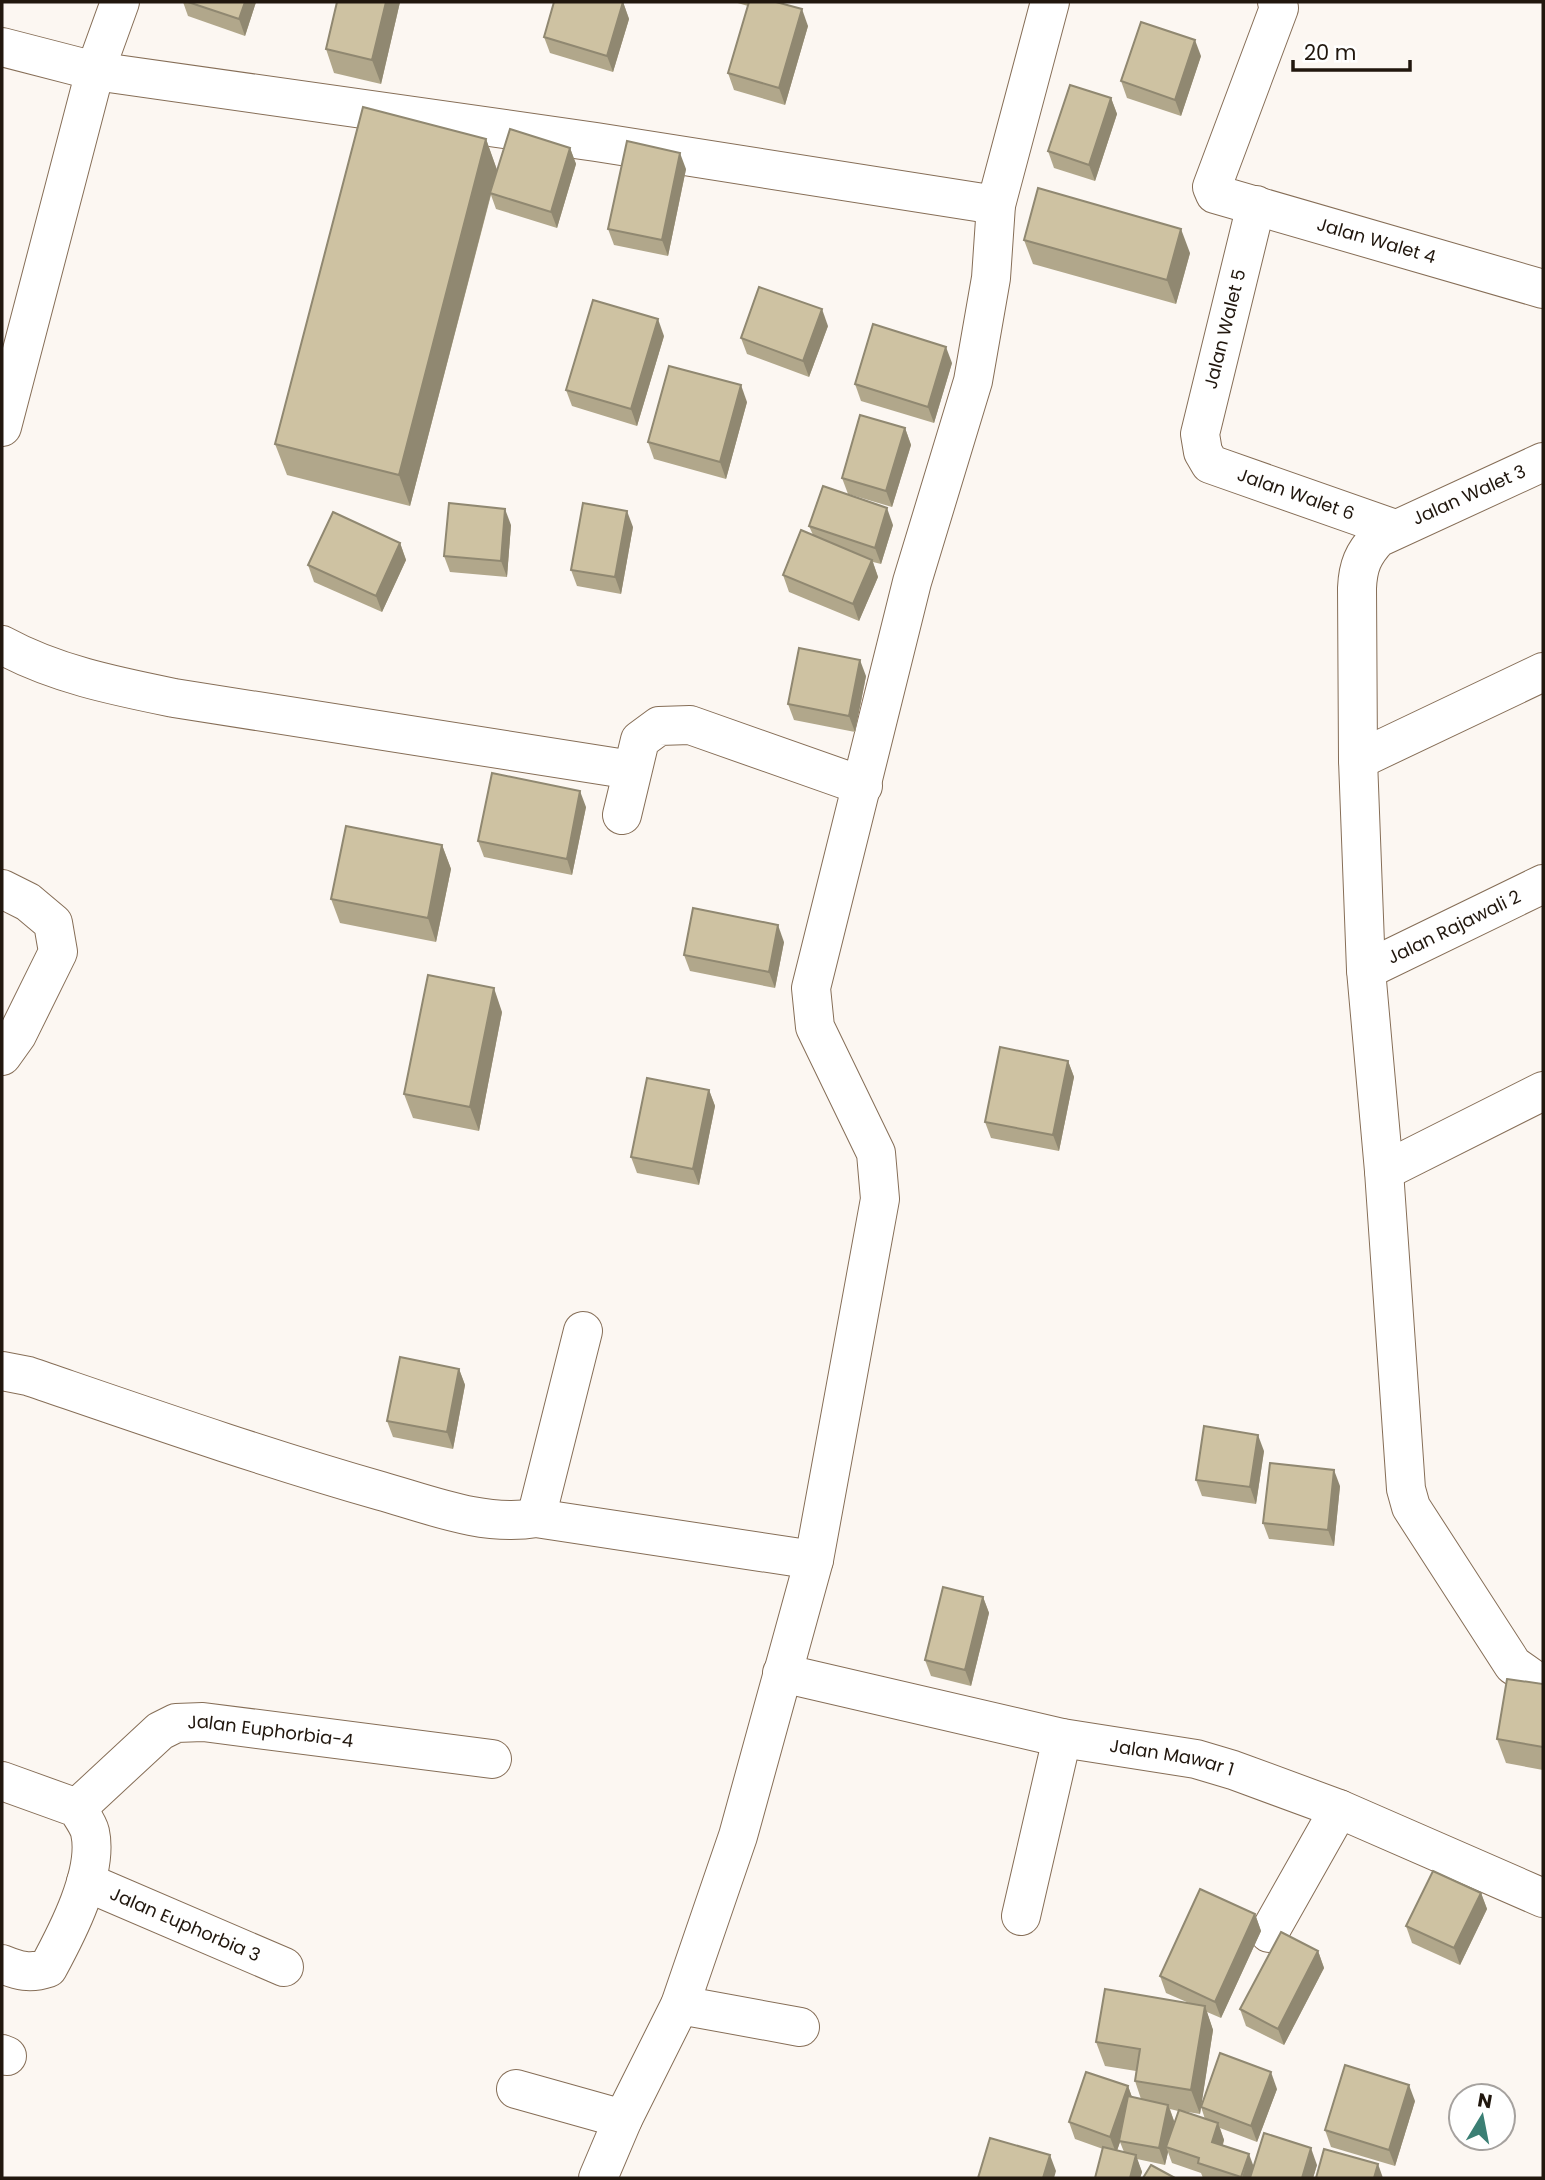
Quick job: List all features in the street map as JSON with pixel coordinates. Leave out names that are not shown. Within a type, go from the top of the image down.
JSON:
[{"type":"street","points":[[2,427],[95,71],[120,2]]},
{"type":"street","points":[[598,2178],[623,2119],[680,2006],[738,1836],[814,1560],[880,1199],[876,1153],[815,1027],[811,988],[912,582],[973,381],[992,278],[996,205],[1050,2]]},
{"type":"street","name":"Jalan Walet 4","points":[[1277,2],[1279,8],[1212,187],[1215,194],[1543,289]]},
{"type":"street","points":[[2,47],[95,71],[596,142],[996,205]]},
{"type":"street","name":"Jalan Walet 5","points":[[1203,452],[1199,434],[1256,205]]},
{"type":"street","name":"Jalan Walet 6","points":[[1203,452],[1210,464],[1395,529]]},
{"type":"street","name":"Jalan Walet 3","points":[[1543,462],[1378,538],[1365,552],[1358,569],[1358,760],[1366,970],[1384,1171],[1406,1489],[1411,1507],[1513,1665],[1543,1686]]},
{"type":"street","points":[[2,645],[43,664],[80,676],[163,695],[632,771]]},
{"type":"street","points":[[1358,760],[1543,672]]},
{"type":"street","points":[[622,815],[640,740],[659,726],[690,725],[863,786]]},
{"type":"street","name":"Jalan Rajawali 2","points":[[1366,970],[1543,884]]},
{"type":"street","points":[[2,889],[28,902],[53,923],[58,952],[17,1035],[2,1056]]},
{"type":"street","points":[[1384,1171],[1543,1091]]},
{"type":"street","points":[[536,1518],[583,1331]]},
{"type":"street","points":[[2,1371],[28,1376],[224,1443],[477,1517],[518,1521],[536,1518],[814,1560]]},
{"type":"street","name":"Jalan Mawar 1","points":[[782,1673],[1062,1738],[1196,1759],[1339,1809],[1543,1898]]},
{"type":"street","name":"Jalan Euphorbia-4","points":[[77,1808],[140,1747],[176,1723],[203,1722],[492,1759]]},
{"type":"street","points":[[1021,1916],[1062,1738]]},
{"type":"street","points":[[2,1781],[77,1808],[90,1830],[92,1853],[86,1882],[48,1968],[21,1972],[2,1964]]},
{"type":"street","points":[[1269,1933],[1339,1809]]},
{"type":"street","name":"Jalan Euphorbia 3","points":[[86,1882],[284,1967]]},
{"type":"street","points":[[680,2006],[800,2027]]},
{"type":"street","points":[[516,2089],[623,2119]]},
{"type":"building","points":[[188,2],[245,2],[239,19]]},
{"type":"building","points":[[337,2],[386,2],[372,60],[326,49]]},
{"type":"building","points":[[554,2],[623,2],[607,56],[544,37]]},
{"type":"building","points":[[749,2],[776,2],[802,9],[779,88],[728,73]]},
{"type":"building","points":[[1141,22],[1195,40],[1175,100],[1121,81]]},
{"type":"building","points":[[1070,85],[1111,98],[1089,165],[1048,151]]},
{"type":"building","points":[[363,107],[486,139],[399,475],[275,444]]},
{"type":"building","points":[[510,129],[570,148],[551,212],[490,193]]},
{"type":"building","points":[[627,141],[680,153],[662,240],[608,229]]},
{"type":"building","points":[[1038,188],[1181,229],[1167,280],[1024,240]]},
{"type":"building","points":[[759,287],[822,309],[803,361],[741,338]]},
{"type":"building","points":[[593,300],[658,319],[631,409],[566,390]]},
{"type":"building","points":[[873,324],[946,347],[928,407],[855,384]]},
{"type":"building","points":[[669,366],[741,385],[720,462],[648,442]]},
{"type":"building","points":[[860,415],[905,428],[886,491],[842,478]]},
{"type":"building","points":[[823,486],[887,508],[875,548],[809,526]]},
{"type":"building","points":[[449,503],[505,509],[501,561],[444,556]]},
{"type":"building","points":[[583,503],[627,511],[615,577],[571,570]]},
{"type":"building","points":[[333,512],[400,543],[376,596],[308,565]]},
{"type":"building","points":[[801,530],[872,560],[853,604],[783,575]]},
{"type":"building","points":[[799,648],[860,660],[849,716],[788,704]]},
{"type":"building","points":[[492,773],[580,791],[567,859],[478,841]]},
{"type":"building","points":[[346,826],[442,845],[428,918],[331,899]]},
{"type":"building","points":[[693,908],[778,925],[769,972],[684,955]]},
{"type":"building","points":[[428,975],[494,988],[470,1107],[404,1094]]},
{"type":"building","points":[[1000,1047],[1068,1061],[1053,1135],[985,1122]]},
{"type":"building","points":[[647,1078],[709,1090],[693,1169],[631,1157]]},
{"type":"building","points":[[400,1357],[459,1369],[447,1432],[387,1421]]},
{"type":"building","points":[[1204,1426],[1258,1435],[1250,1487],[1196,1480]]},
{"type":"building","points":[[1270,1463],[1334,1470],[1328,1530],[1263,1523]]},
{"type":"building","points":[[943,1587],[983,1597],[965,1670],[925,1660]]},
{"type":"building","points":[[1507,1679],[1543,1684],[1543,1747],[1497,1739]]},
{"type":"building","points":[[1433,1871],[1481,1893],[1454,1948],[1406,1926]]},
{"type":"building","points":[[1200,1889],[1255,1914],[1215,2002],[1160,1976]]},
{"type":"building","points":[[1281,1932],[1318,1951],[1278,2029],[1240,2009]]},
{"type":"building","points":[[1105,1989],[1205,2006],[1191,2090],[1135,2081],[1140,2049],[1096,2042]]},
{"type":"building","points":[[1220,2053],[1271,2072],[1251,2126],[1201,2107]]},
{"type":"building","points":[[1345,2065],[1409,2085],[1389,2150],[1325,2130]]},
{"type":"building","points":[[1086,2072],[1128,2086],[1110,2137],[1069,2122]]},
{"type":"building","points":[[1128,2096],[1168,2105],[1159,2148],[1119,2141]]},
{"type":"building","points":[[1179,2110],[1218,2123],[1212,2142],[1249,2154],[1241,2177],[1198,2163],[1199,2158],[1166,2147]]},
{"type":"building","points":[[1264,2133],[1311,2148],[1302,2178],[1250,2178]]},
{"type":"building","points":[[990,2138],[1050,2155],[1043,2178],[978,2178]]},
{"type":"building","points":[[1103,2147],[1136,2155],[1130,2178],[1095,2178]]},
{"type":"building","points":[[1324,2149],[1378,2164],[1374,2178],[1316,2178]]},
{"type":"building","points":[[1151,2165],[1175,2178],[1143,2178]]}]
